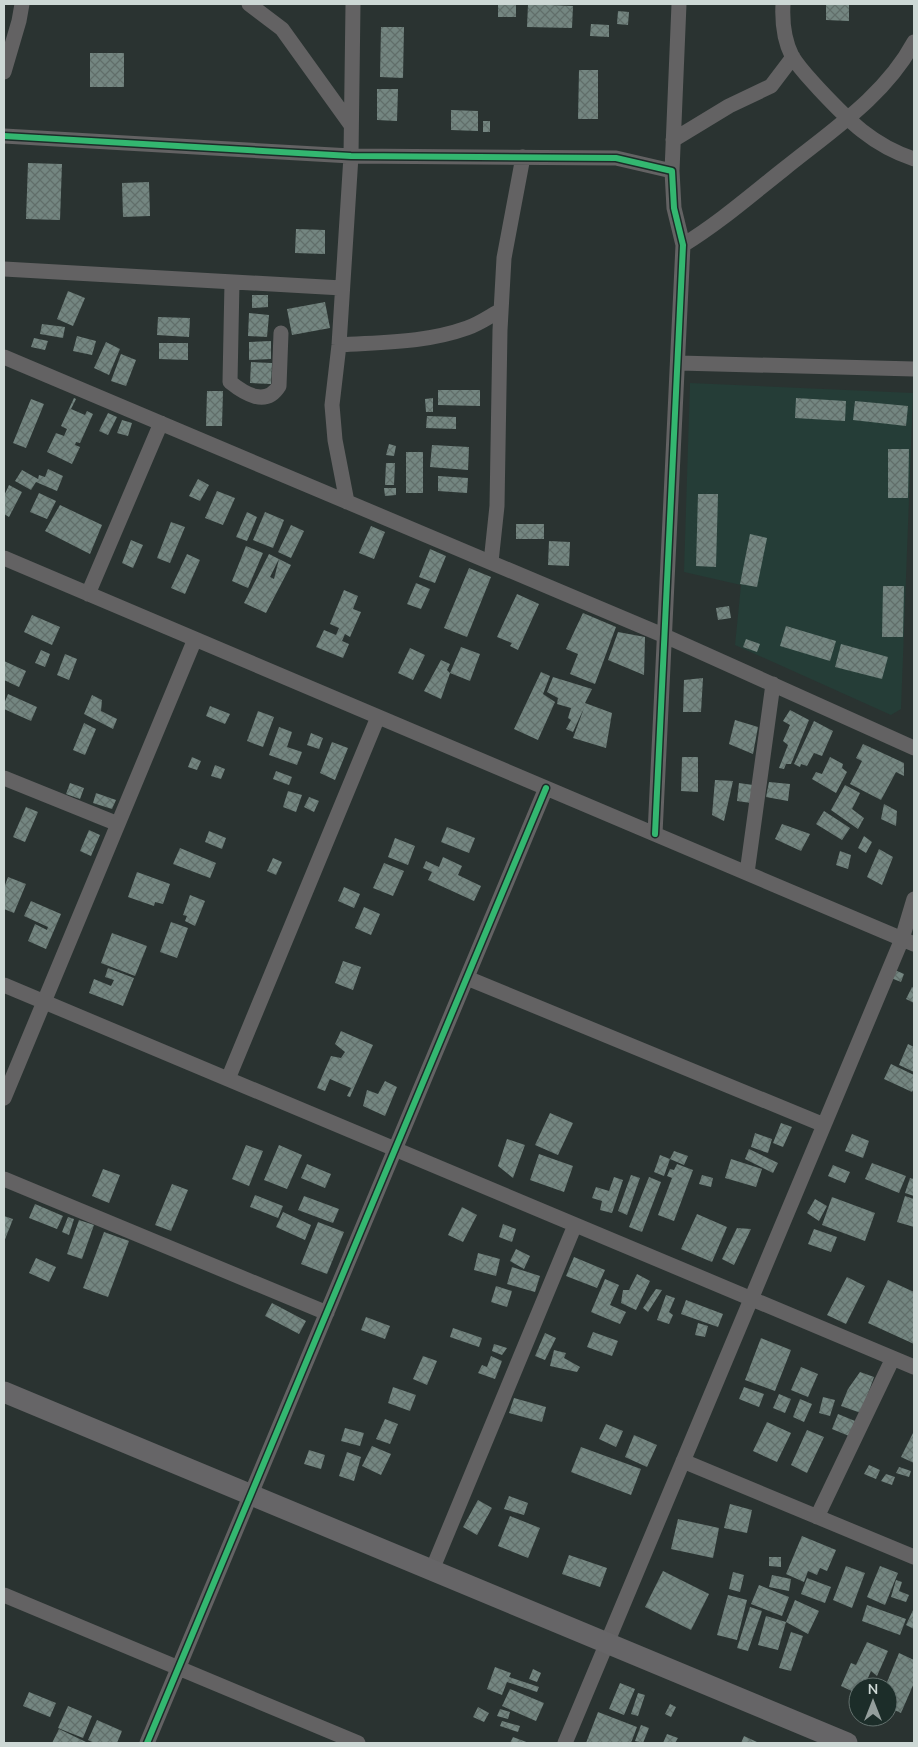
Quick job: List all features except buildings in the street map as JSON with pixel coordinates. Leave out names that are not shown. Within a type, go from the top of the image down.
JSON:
[{"type":"street","points":[[4,72],[22,4]]},
{"type":"street","points":[[249,4],[282,29],[351,125]]},
{"type":"street","points":[[347,502],[332,421],[334,381],[339,345],[351,156],[353,4]]},
{"type":"street","points":[[655,834],[684,245],[674,208],[672,171],[679,4]]},
{"type":"street","points":[[783,4],[782,20],[786,40],[793,57],[803,71],[846,119],[887,148],[914,159]]},
{"type":"street","points":[[684,245],[714,224],[868,101],[898,68],[914,42]]},
{"type":"street","points":[[673,140],[729,106],[771,86],[793,57]]},
{"type":"street","points":[[4,136],[351,156],[616,158],[672,171]]},
{"type":"street","points":[[491,562],[497,506],[501,310],[504,258],[523,157]]},
{"type":"street","points":[[4,269],[342,288]]},
{"type":"street","points":[[232,282],[230,382],[244,394],[266,397],[275,392],[279,386],[281,334]]},
{"type":"street","points":[[339,345],[415,340],[439,336],[468,328],[501,310]]},
{"type":"street","points":[[4,358],[665,636],[914,748]]},
{"type":"street","points":[[678,363],[914,369]]},
{"type":"street","points":[[88,594],[161,423]]},
{"type":"street","points":[[4,558],[908,941]]},
{"type":"street","points":[[4,1098],[195,639]]},
{"type":"street","points":[[747,873],[773,684]]},
{"type":"street","points":[[228,1079],[378,716]]},
{"type":"street","points":[[4,778],[118,824]]},
{"type":"street","points":[[147,1743],[546,788]]},
{"type":"street","points":[[565,1743],[824,1125],[908,941],[914,899]]},
{"type":"street","points":[[467,978],[824,1125]]},
{"type":"street","points":[[4,985],[914,1367]]},
{"type":"street","points":[[4,1179],[327,1313]]},
{"type":"street","points":[[432,1570],[575,1225]]},
{"type":"street","points":[[817,1517],[893,1358]]},
{"type":"street","points":[[4,1392],[847,1743]]},
{"type":"street","points":[[684,1461],[914,1557]]},
{"type":"street","points":[[4,1594],[358,1743]]},
{"type":"shaded area","points":[[690,383],[913,393],[901,709],[891,715],[735,645],[741,585],[684,572]]},
{"type":"cycle path","points":[[4,136],[351,156],[616,158],[672,171],[674,208],[683,245],[655,834]]},
{"type":"cycle path","points":[[147,1743],[546,788]]}]
